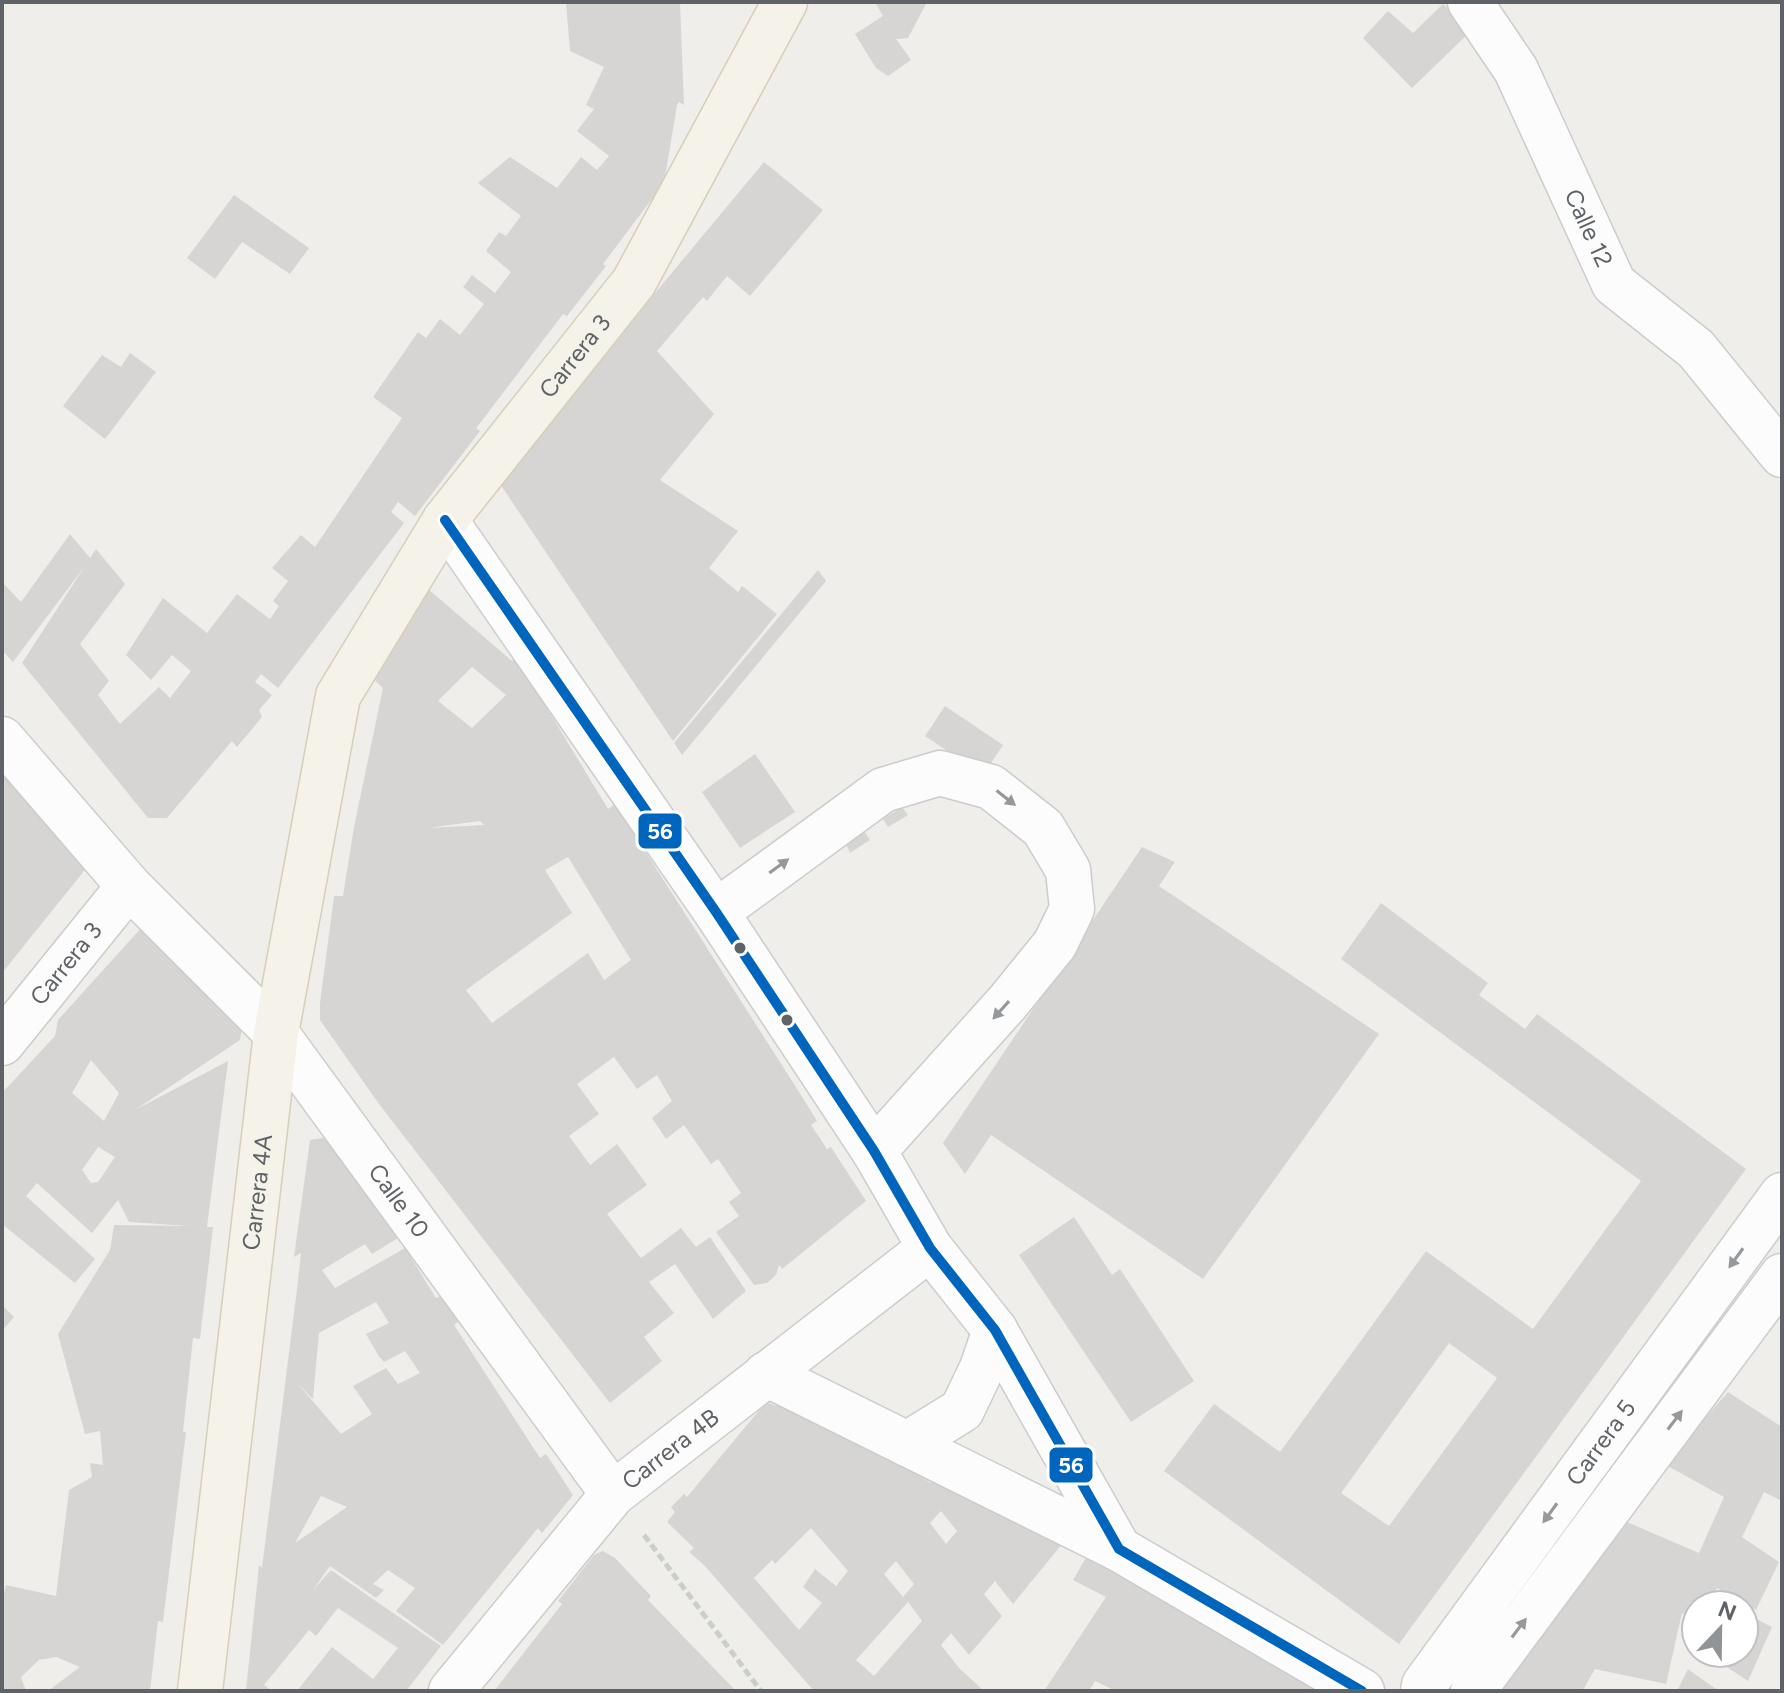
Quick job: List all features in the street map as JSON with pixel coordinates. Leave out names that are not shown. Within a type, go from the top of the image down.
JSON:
[{"type":"main road","name":"Carrera 3","points":[[338,696],[445,520],[634,282],[777,8]]},
{"type":"main road","name":"Carrera 4A","points":[[200,1691],[276,1033],[338,696]]},
{"type":"street","name":"Calle 12","points":[[1470,2],[1516,70],[1614,284],[1696,349],[1782,455]]},
{"type":"street","points":[[445,520],[716,912],[874,1151],[930,1248],[995,1330],[1119,1549]]},
{"type":"street","name":"Calle 10","points":[[2,739],[129,886],[276,1033],[613,1494]]},
{"type":"street","points":[[716,912],[883,790],[940,773],[991,787],[1043,828],[1068,870],[1072,909],[1055,944],[1008,1002],[874,1151]]},
{"type":"street","name":"Carrera 3","points":[[2,1043],[129,886]]},
{"type":"street","name":"Carrera 5","points":[[1423,1691],[1424,1685],[1782,1195]]},
{"type":"street","name":"Carrera 4B","points":[[451,1691],[613,1494],[930,1248]]},
{"type":"street","name":"Carrera 5","points":[[1473,1691],[1782,1276]]},
{"type":"street","points":[[907,1444],[962,1410],[982,1368],[995,1330]]},
{"type":"street","points":[[766,1374],[1119,1549],[1362,1691]]},
{"type":"path","points":[[613,1494],[761,1691]]},
{"type":"building","points":[[566,2],[680,2],[684,105],[679,102],[677,105],[664,183],[603,264],[606,266],[567,316],[563,314],[476,428],[480,431],[415,516],[398,502],[391,512],[404,523],[278,688],[261,674],[255,682],[272,695],[259,710],[262,717],[237,747],[232,741],[167,818],[148,818],[22,663],[85,566],[13,662],[2,650],[2,582],[21,602],[70,534],[90,558],[96,549],[125,584],[80,644],[109,681],[98,695],[120,724],[159,687],[170,698],[191,671],[172,655],[151,680],[126,655],[163,598],[207,633],[237,594],[270,619],[279,606],[273,601],[288,581],[272,568],[301,535],[315,547],[402,418],[373,397],[418,332],[426,338],[440,319],[460,335],[484,304],[463,287],[472,275],[495,293],[511,272],[486,251],[499,232],[506,236],[521,216],[478,183],[510,157],[557,188],[581,157],[597,170],[609,156],[577,131],[594,109],[586,105],[604,67],[570,51]]},
{"type":"building","points":[[875,2],[927,2],[908,38],[896,39],[911,60],[888,76],[876,68],[855,34],[883,16]]},
{"type":"building","points":[[1443,4],[1471,31],[1412,88],[1363,38],[1388,11],[1413,33]]},
{"type":"building","points":[[764,162],[823,210],[750,296],[727,276],[707,301],[703,297],[657,351],[714,414],[660,480],[738,531],[709,568],[738,592],[742,586],[777,614],[673,741],[498,481],[626,316],[631,322]]},
{"type":"building","points":[[234,195],[309,248],[290,274],[242,242],[215,279],[187,258]]},
{"type":"building","points":[[130,353],[156,372],[105,439],[63,406],[102,355],[121,367]]},
{"type":"building","points":[[818,570],[826,581],[682,755],[674,743]]},
{"type":"building","points":[[427,588],[512,661],[516,657],[608,809],[615,804],[801,1095],[817,1121],[811,1125],[827,1149],[831,1147],[866,1201],[782,1269],[779,1265],[776,1275],[767,1283],[754,1285],[716,1232],[739,1216],[729,1202],[741,1193],[718,1159],[711,1164],[684,1125],[666,1139],[652,1118],[672,1101],[657,1075],[637,1089],[614,1057],[577,1084],[599,1114],[569,1136],[590,1165],[617,1144],[647,1185],[607,1214],[641,1258],[681,1228],[696,1247],[710,1237],[746,1291],[713,1319],[675,1264],[649,1282],[674,1313],[644,1337],[662,1361],[610,1403],[379,1104],[320,1020],[334,896],[343,896],[383,688],[365,671]],"holes":[[[472,667],[506,695],[472,728],[438,701]],[[480,821],[484,825],[428,828]],[[568,857],[631,960],[604,980],[588,953],[492,1023],[466,990],[572,913],[545,870]]]},
{"type":"building","points":[[945,706],[1003,745],[983,775],[925,736]]},
{"type":"building","points":[[755,754],[795,812],[740,848],[702,792]]},
{"type":"building","points":[[2,763],[88,866],[2,973]]},
{"type":"building","points":[[902,807],[908,815],[888,827],[883,819]]},
{"type":"building","points":[[864,831],[870,840],[850,853],[846,844]]},
{"type":"building","points":[[1142,847],[1175,862],[1159,886],[1379,1034],[1203,1279],[991,1135],[965,1174],[943,1143]]},
{"type":"building","points":[[1381,903],[1488,983],[1479,995],[1525,1029],[1537,1014],[1746,1169],[1399,1644],[1164,1471],[1214,1404],[1280,1452],[1426,1251],[1533,1329],[1641,1181],[1341,959]],"holes":[[[1449,1343],[1497,1378],[1389,1526],[1341,1493]]]},
{"type":"building","points":[[152,916],[243,1022],[240,1040],[135,1110],[228,1061],[207,1227],[213,1227],[200,1339],[193,1338],[183,1432],[186,1432],[163,1622],[158,1621],[150,1691],[48,1691],[80,1667],[56,1657],[39,1660],[21,1677],[26,1691],[2,1691],[2,1603],[6,1585],[56,1596],[69,1490],[92,1477],[90,1463],[103,1465],[100,1431],[85,1434],[58,1334],[110,1250],[114,1225],[190,1226],[129,1222],[118,1200],[92,1233],[37,1183],[26,1196],[95,1259],[75,1283],[2,1224],[2,1093],[55,1036],[58,1020]],"holes":[[[91,1060],[119,1093],[104,1121],[72,1093]],[[98,1147],[115,1157],[98,1182],[91,1183],[82,1170]]]},
{"type":"building","points":[[335,1136],[374,1204],[398,1238],[372,1254],[365,1244],[322,1270],[335,1288],[405,1248],[436,1298],[441,1296],[458,1322],[454,1325],[540,1458],[546,1454],[573,1495],[542,1533],[538,1528],[443,1645],[396,1611],[415,1588],[388,1570],[373,1584],[384,1590],[376,1598],[330,1566],[313,1590],[331,1570],[441,1646],[406,1691],[297,1691],[332,1647],[373,1679],[398,1648],[338,1608],[316,1636],[309,1630],[264,1685],[272,1691],[246,1691],[259,1565],[262,1568],[298,1281],[301,1253],[294,1257],[310,1140]],"holes":[[[376,1302],[389,1323],[366,1334],[378,1355],[384,1362],[405,1351],[420,1373],[398,1384],[386,1368],[353,1386],[372,1414],[341,1434],[298,1384],[313,1399],[319,1333]],[[321,1496],[347,1507],[295,1543]]]},
{"type":"building","points":[[1074,1217],[1112,1275],[1120,1269],[1194,1381],[1131,1422],[1019,1255]]},
{"type":"building","points":[[2,1305],[14,1317],[2,1331]]},
{"type":"building","points":[[1728,1392],[1782,1427],[1782,1501],[1764,1492],[1742,1537],[1779,1562],[1760,1602],[1760,1589],[1680,1589],[1680,1622],[1666,1684],[1595,1669],[1583,1690],[1501,1691],[1627,1522],[1699,1553],[1724,1497],[1664,1464]]},
{"type":"building","points":[[766,1402],[776,1406],[780,1402],[809,1414],[805,1418],[865,1443],[931,1483],[937,1475],[1063,1543],[1013,1604],[995,1581],[984,1594],[1002,1616],[969,1655],[951,1633],[941,1645],[959,1668],[984,1691],[814,1691],[704,1565],[689,1552],[694,1548],[667,1522],[675,1512],[671,1507],[684,1494],[687,1497]],"holes":[[[941,1511],[957,1531],[946,1544],[930,1523]],[[811,1528],[848,1571],[836,1586],[815,1569],[803,1587],[822,1603],[799,1630],[754,1578],[772,1560],[775,1564]],[[896,1561],[914,1584],[903,1597],[884,1574]],[[908,1602],[922,1621],[874,1676],[856,1660]]]},
{"type":"building","points":[[603,1551],[615,1558],[651,1596],[648,1600],[736,1691],[494,1691],[562,1604],[558,1601],[594,1555]]},
{"type":"building","points":[[1087,1556],[1322,1691],[1116,1691],[1095,1681],[1089,1691],[1044,1691],[1106,1597],[1073,1580]]},
{"type":"building","points":[[1760,1621],[1772,1627],[1760,1654]]},
{"type":"building","points":[[1688,1669],[1719,1691],[1677,1691]]},
{"type":"building","points":[[1730,1669],[1753,1669],[1748,1681]]},
{"type":"transit line","name":"56","points":[[445,520],[716,912],[874,1151],[930,1248],[995,1330],[1119,1549],[1362,1691]]}]
